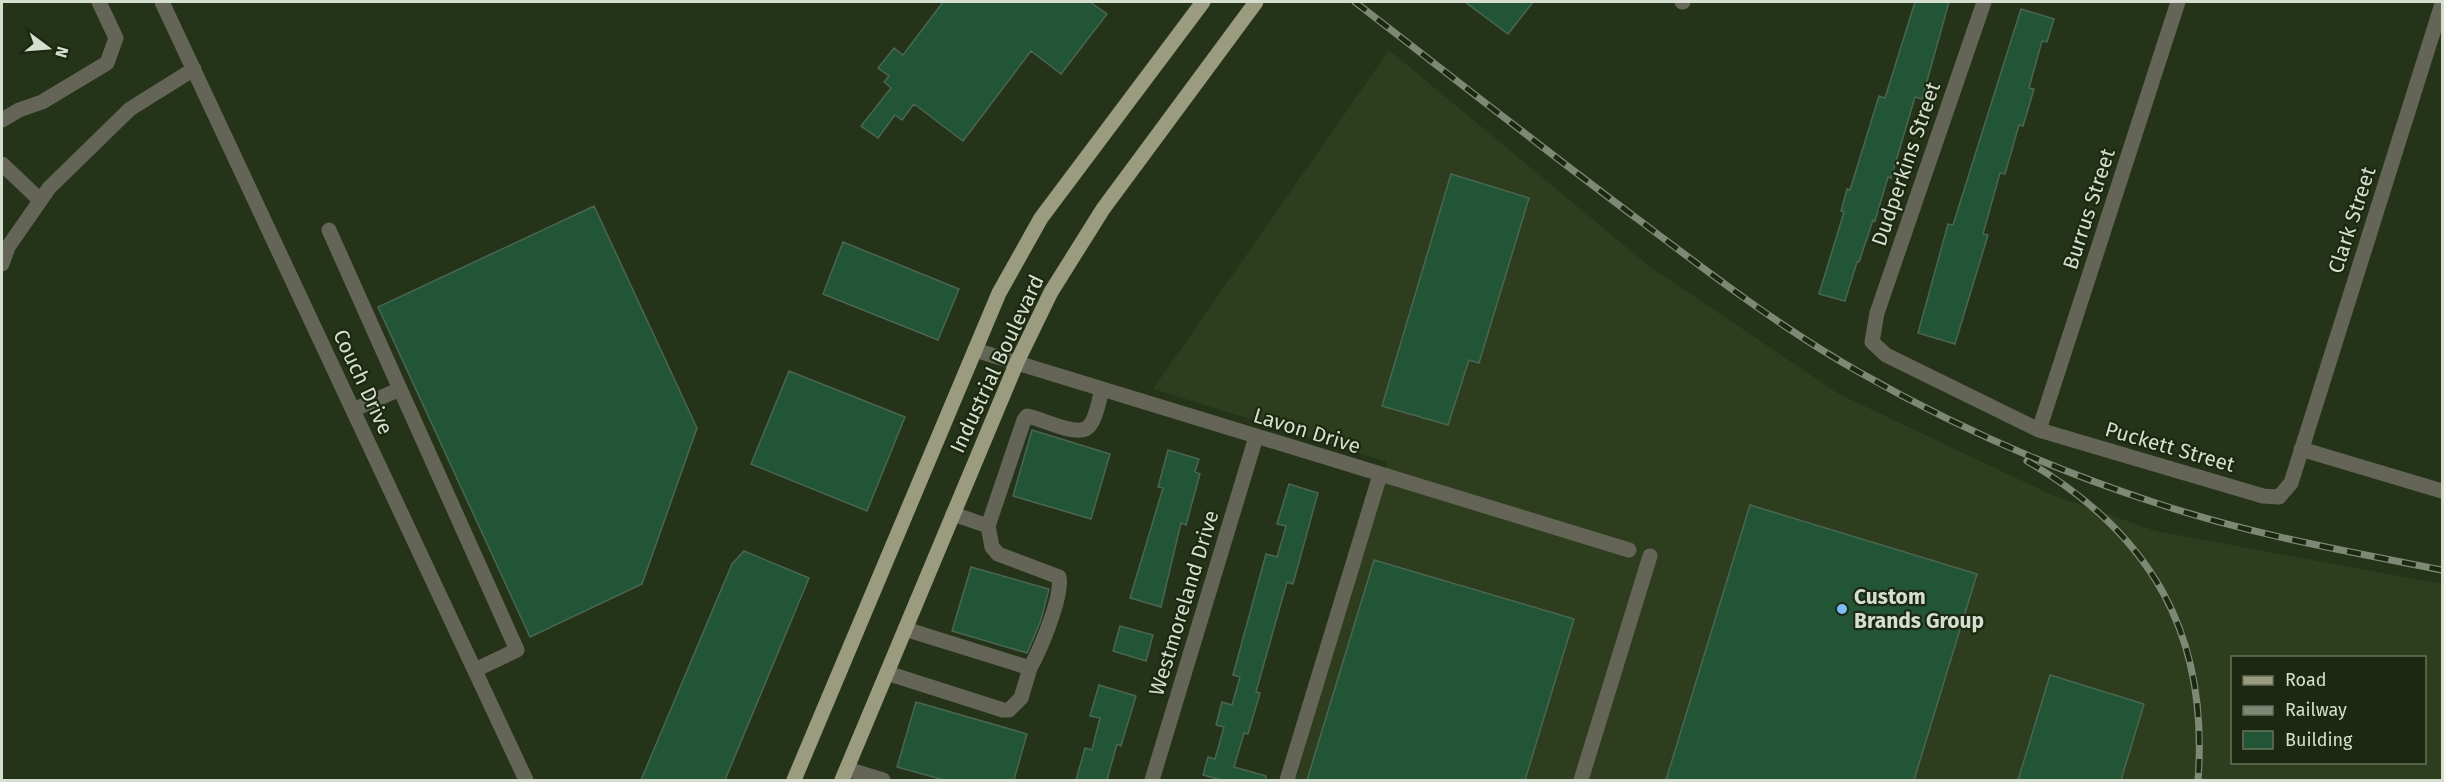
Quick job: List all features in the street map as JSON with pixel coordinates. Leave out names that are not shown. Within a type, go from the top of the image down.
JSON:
[{"type":"main road","name":"Industrial Boulevard","points":[[794,780],[999,293],[1041,218],[1203,2]]},
{"type":"main road","name":"Industrial Boulevard","points":[[844,775],[1017,362],[1074,252],[1256,2]]},
{"type":"street","points":[[2,120],[19,110],[42,102],[107,63],[116,38],[107,14],[99,2]]},
{"type":"street","name":"Couch Drive","points":[[162,2],[526,780]]},
{"type":"street","name":"Dudperkins Street","points":[[1872,342],[1878,312],[1984,2]]},
{"type":"street","name":"Burrus Street","points":[[2039,430],[2178,2]]},
{"type":"street","name":"Clark Street","points":[[2301,448],[2442,4]]},
{"type":"street","points":[[2,264],[8,247],[49,188],[130,109],[194,69]]},
{"type":"street","points":[[2,164],[40,200]]},
{"type":"street","points":[[329,230],[517,650],[475,670]]},
{"type":"street","name":"Puckett Street","points":[[1872,342],[1886,355],[2039,430],[2263,496],[2278,497],[2290,483],[2301,448]]},
{"type":"street","name":"Lavon Drive","points":[[975,350],[1629,550]]},
{"type":"street","points":[[353,410],[400,389]]},
{"type":"street","points":[[886,673],[1009,710],[1021,698],[1030,668],[1042,646],[1060,581],[1059,577],[998,554],[992,547],[988,526],[1027,416],[1077,432],[1084,430],[1090,425],[1102,389]]},
{"type":"street","name":"Westmoreland Drive","points":[[1152,780],[1256,437]]},
{"type":"street","points":[[2301,448],[2442,491]]},
{"type":"street","points":[[1287,780],[1380,475]]},
{"type":"street","points":[[953,514],[988,526]]},
{"type":"street","points":[[1581,780],[1650,556]]},
{"type":"street","points":[[905,629],[1030,668]]},
{"type":"street","points":[[844,775],[883,780]]},
{"type":"shaded area","points":[[1389,50],[1649,266],[1839,394],[2052,495],[2156,531],[2442,584],[2442,780],[1296,780],[1387,462],[1153,389]]},
{"type":"building","points":[[943,2],[1090,2],[1107,14],[1061,74],[1031,51],[963,141],[914,104],[902,120],[895,115],[878,138],[861,126],[891,88],[884,82],[889,76],[878,68],[894,48],[903,55]]},
{"type":"building","points":[[1465,2],[1533,2],[1508,34]]},
{"type":"building","points":[[1915,2],[1949,2],[1922,99],[1915,97],[1891,178],[1888,177],[1875,221],[1873,220],[1859,262],[1857,262],[1845,301],[1819,294],[1844,212],[1841,211],[1847,189],[1850,190],[1879,96],[1885,98]]},
{"type":"building","points":[[2021,9],[2054,19],[2047,42],[2042,41],[2029,88],[2034,89],[2023,126],[2019,125],[2005,174],[2000,173],[1983,234],[1988,235],[1955,344],[1918,333],[1948,224],[1953,225]]},
{"type":"building","points":[[1451,174],[1529,198],[1479,363],[1469,360],[1448,425],[1382,406]]},
{"type":"building","points":[[594,206],[697,428],[642,584],[530,637],[378,307]]},
{"type":"building","points":[[843,242],[959,289],[938,340],[823,294]]},
{"type":"building","points":[[789,371],[905,417],[867,511],[751,464]]},
{"type":"building","points":[[1032,430],[1110,454],[1091,519],[1013,496]]},
{"type":"building","points":[[1168,450],[1199,459],[1195,472],[1200,474],[1186,525],[1181,523],[1161,607],[1130,598],[1163,488],[1158,487]]},
{"type":"building","points":[[1289,484],[1318,493],[1293,584],[1287,582],[1256,692],[1260,693],[1248,734],[1244,733],[1234,767],[1266,776],[1266,780],[1221,780],[1203,775],[1208,757],[1215,759],[1224,727],[1216,725],[1222,702],[1232,705],[1240,677],[1233,675],[1266,554],[1277,557],[1286,526],[1277,524]]},
{"type":"building","name":"Custom Brands Group","points":[[1750,505],[1977,574],[1914,780],[1666,780]]},
{"type":"building","points":[[744,551],[809,578],[725,780],[641,780],[732,564]]},
{"type":"building","points":[[1374,560],[1574,619],[1525,780],[1307,780]]},
{"type":"building","points":[[971,567],[1049,589],[1041,620],[1027,653],[952,631]]},
{"type":"building","points":[[1120,626],[1153,635],[1146,661],[1113,651]]},
{"type":"building","points":[[2050,675],[2144,704],[2121,780],[2018,780]]},
{"type":"building","points":[[1099,685],[1136,696],[1121,746],[1117,744],[1107,780],[1076,780],[1085,748],[1092,750],[1100,718],[1090,716]]},
{"type":"building","points":[[916,702],[1027,734],[1014,780],[944,780],[897,767]]},
{"type":"railway","points":[[1355,2],[1722,282],[1803,338],[1859,372],[1930,410],[2042,461],[2118,490],[2191,514],[2262,533],[2442,570]]},
{"type":"railway","points":[[2027,461],[2071,490],[2108,521],[2139,556],[2164,594],[2182,635],[2194,679],[2199,728],[2198,780]]},
{"type":"place","name":"Custom Brands Group","points":[[1842,609]]}]
